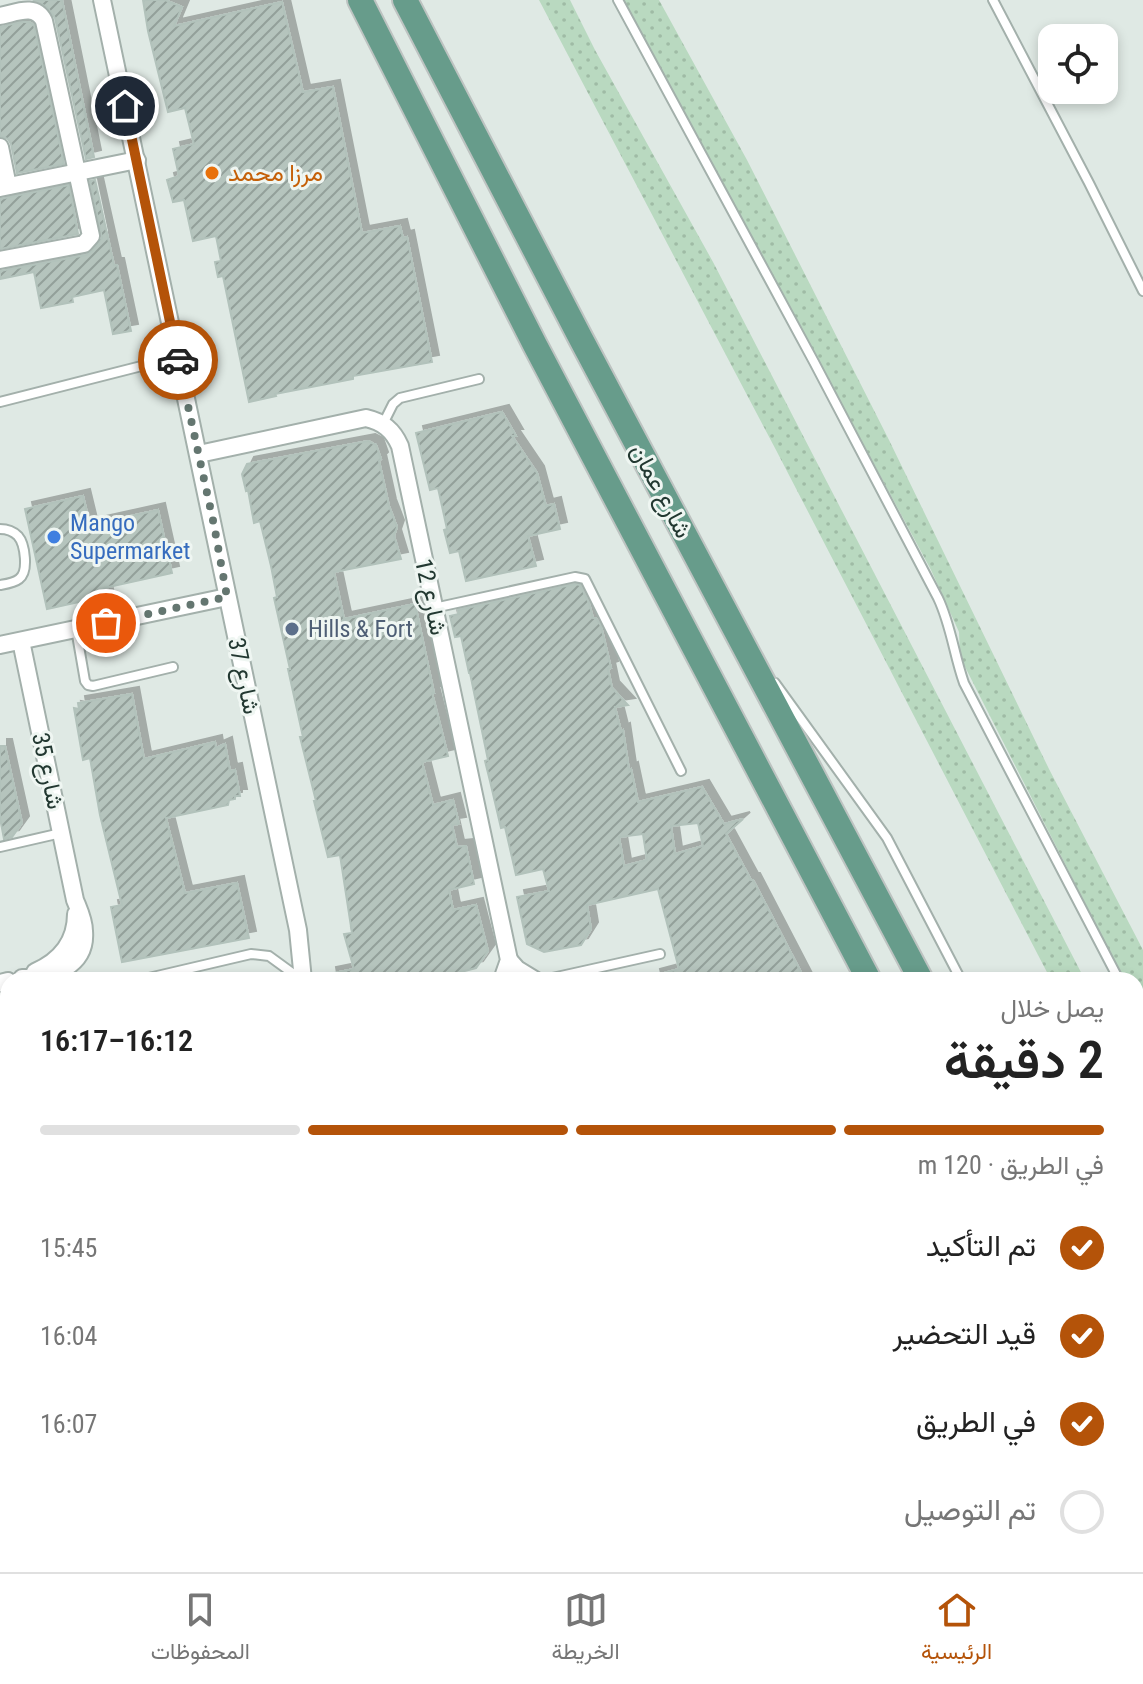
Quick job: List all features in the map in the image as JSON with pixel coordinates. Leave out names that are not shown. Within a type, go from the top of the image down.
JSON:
[{"type":"main road","name":"شارع عمان","points":[[360,0],[542,359],[865,972]]},
{"type":"main road","name":"شارع عمان","points":[[405,0],[917,972]]},
{"type":"main road","points":[[850,972],[848,962],[852,947]]},
{"type":"street","name":"شارع 37","points":[[102,0],[298,930],[302,972]]},
{"type":"street","points":[[0,16],[30,10],[38,12],[43,18],[91,236],[84,244],[0,260]]},
{"type":"street","points":[[0,147],[4,187],[137,160]]},
{"type":"street","points":[[199,454],[352,420],[366,418],[383,424]]},
{"type":"street","name":"شارع 12","points":[[383,424],[394,434],[400,446],[509,960]]},
{"type":"street","points":[[0,645],[227,597]]},
{"type":"street","name":"شارع 35","points":[[21,641],[75,900],[76,924],[67,947],[52,963],[33,972]]},
{"type":"street","name":"شارع 37","points":[[298,930],[312,972]]},
{"type":"street","points":[[505,972],[509,960],[522,972]]},
{"type":"lane","points":[[618,0],[938,598],[964,683],[1115,972]]},
{"type":"lane","points":[[993,0],[1143,291]]},
{"type":"lane","points":[[0,402],[177,357]]},
{"type":"lane","points":[[383,424],[393,404],[400,398],[479,379]]},
{"type":"lane","points":[[0,529],[9,530],[21,540],[25,568],[19,579],[0,585]]},
{"type":"lane","points":[[434,608],[575,577],[585,579],[681,771]]},
{"type":"lane","points":[[733,626],[887,838],[957,972]]},
{"type":"lane","points":[[76,629],[88,685],[173,667]]},
{"type":"lane","points":[[0,847],[61,833]]},
{"type":"lane","points":[[174,972],[260,954],[276,960],[292,972]]},
{"type":"lane","points":[[579,972],[660,954]]},
{"type":"green space","points":[[539,0],[570,0],[713,262],[1081,972],[1047,972]]},
{"type":"green space","points":[[624,0],[659,0],[747,160],[889,440],[1049,769],[1143,950],[1143,972],[1120,972],[960,657],[959,632],[931,570]]},
{"type":"building","points":[[33,0],[62,0],[94,157],[86,159],[55,18],[47,7]]},
{"type":"building","points":[[143,0],[165,0],[182,7],[174,26],[282,2],[303,92],[333,87],[362,233],[400,226],[403,238],[407,237],[432,362],[353,376],[353,379],[249,402],[223,276],[218,277],[215,262],[221,261],[216,236],[193,241],[184,200],[173,202],[167,180],[179,176],[173,149],[194,144],[185,108],[168,112]]},
{"type":"building","points":[[21,22],[34,25],[64,164],[17,173],[11,144],[0,136],[0,27]]},
{"type":"building","points":[[95,180],[131,331],[113,334],[104,290],[72,297],[73,302],[41,308],[34,272],[0,279],[0,271],[86,255],[92,251],[102,238],[90,181]]},
{"type":"building","points":[[69,185],[78,234],[0,249],[0,199]]},
{"type":"building","points":[[502,412],[516,436],[512,436],[537,473],[546,506],[554,504],[560,529],[528,536],[536,566],[466,581],[459,551],[450,553],[438,488],[430,490],[416,433]]},
{"type":"building","points":[[368,441],[376,445],[389,506],[397,527],[394,536],[401,559],[334,572],[344,619],[415,604],[448,756],[422,762],[433,805],[453,800],[459,824],[452,825],[457,847],[466,846],[474,884],[449,890],[453,910],[476,905],[488,951],[476,968],[461,972],[339,972],[354,969],[344,934],[352,933],[340,855],[328,857],[314,801],[274,598],[277,597],[271,566],[260,521],[254,523],[242,474],[247,464]]},
{"type":"building","points":[[83,496],[90,525],[158,510],[172,573],[104,588],[106,596],[47,609],[25,509]]},
{"type":"building","points":[[580,585],[593,618],[601,626],[611,668],[608,669],[612,688],[628,705],[615,707],[638,802],[702,787],[724,824],[743,819],[726,834],[801,972],[668,972],[679,969],[658,889],[587,905],[591,929],[581,945],[544,952],[527,944],[517,897],[549,891],[543,869],[516,875],[485,761],[488,760],[461,636],[455,637],[450,616],[459,614],[458,610]],"holes":[[[698,823],[703,846],[675,854],[671,826]],[[643,834],[647,860],[624,866],[619,837]]]},
{"type":"building","points":[[132,694],[144,759],[215,742],[216,748],[225,744],[230,771],[235,770],[240,796],[229,800],[228,805],[166,818],[185,893],[237,883],[249,938],[122,962],[111,907],[122,905],[90,758],[83,760],[74,708],[79,709],[78,703]]},
{"type":"building","points":[[0,746],[5,746],[22,823],[12,837],[4,839],[0,818]]},
{"type":"way so far","points":[[106,623],[227,597],[178,360]]},
{"type":"place","name":"مرزا محمد","points":[[212,173]]},
{"type":"place","name":"Mango Supermarket","points":[[54,537]]},
{"type":"place","name":"Hills & Fort","points":[[292,629]]},
{"type":"route","points":[[125,106],[178,360]]}]
